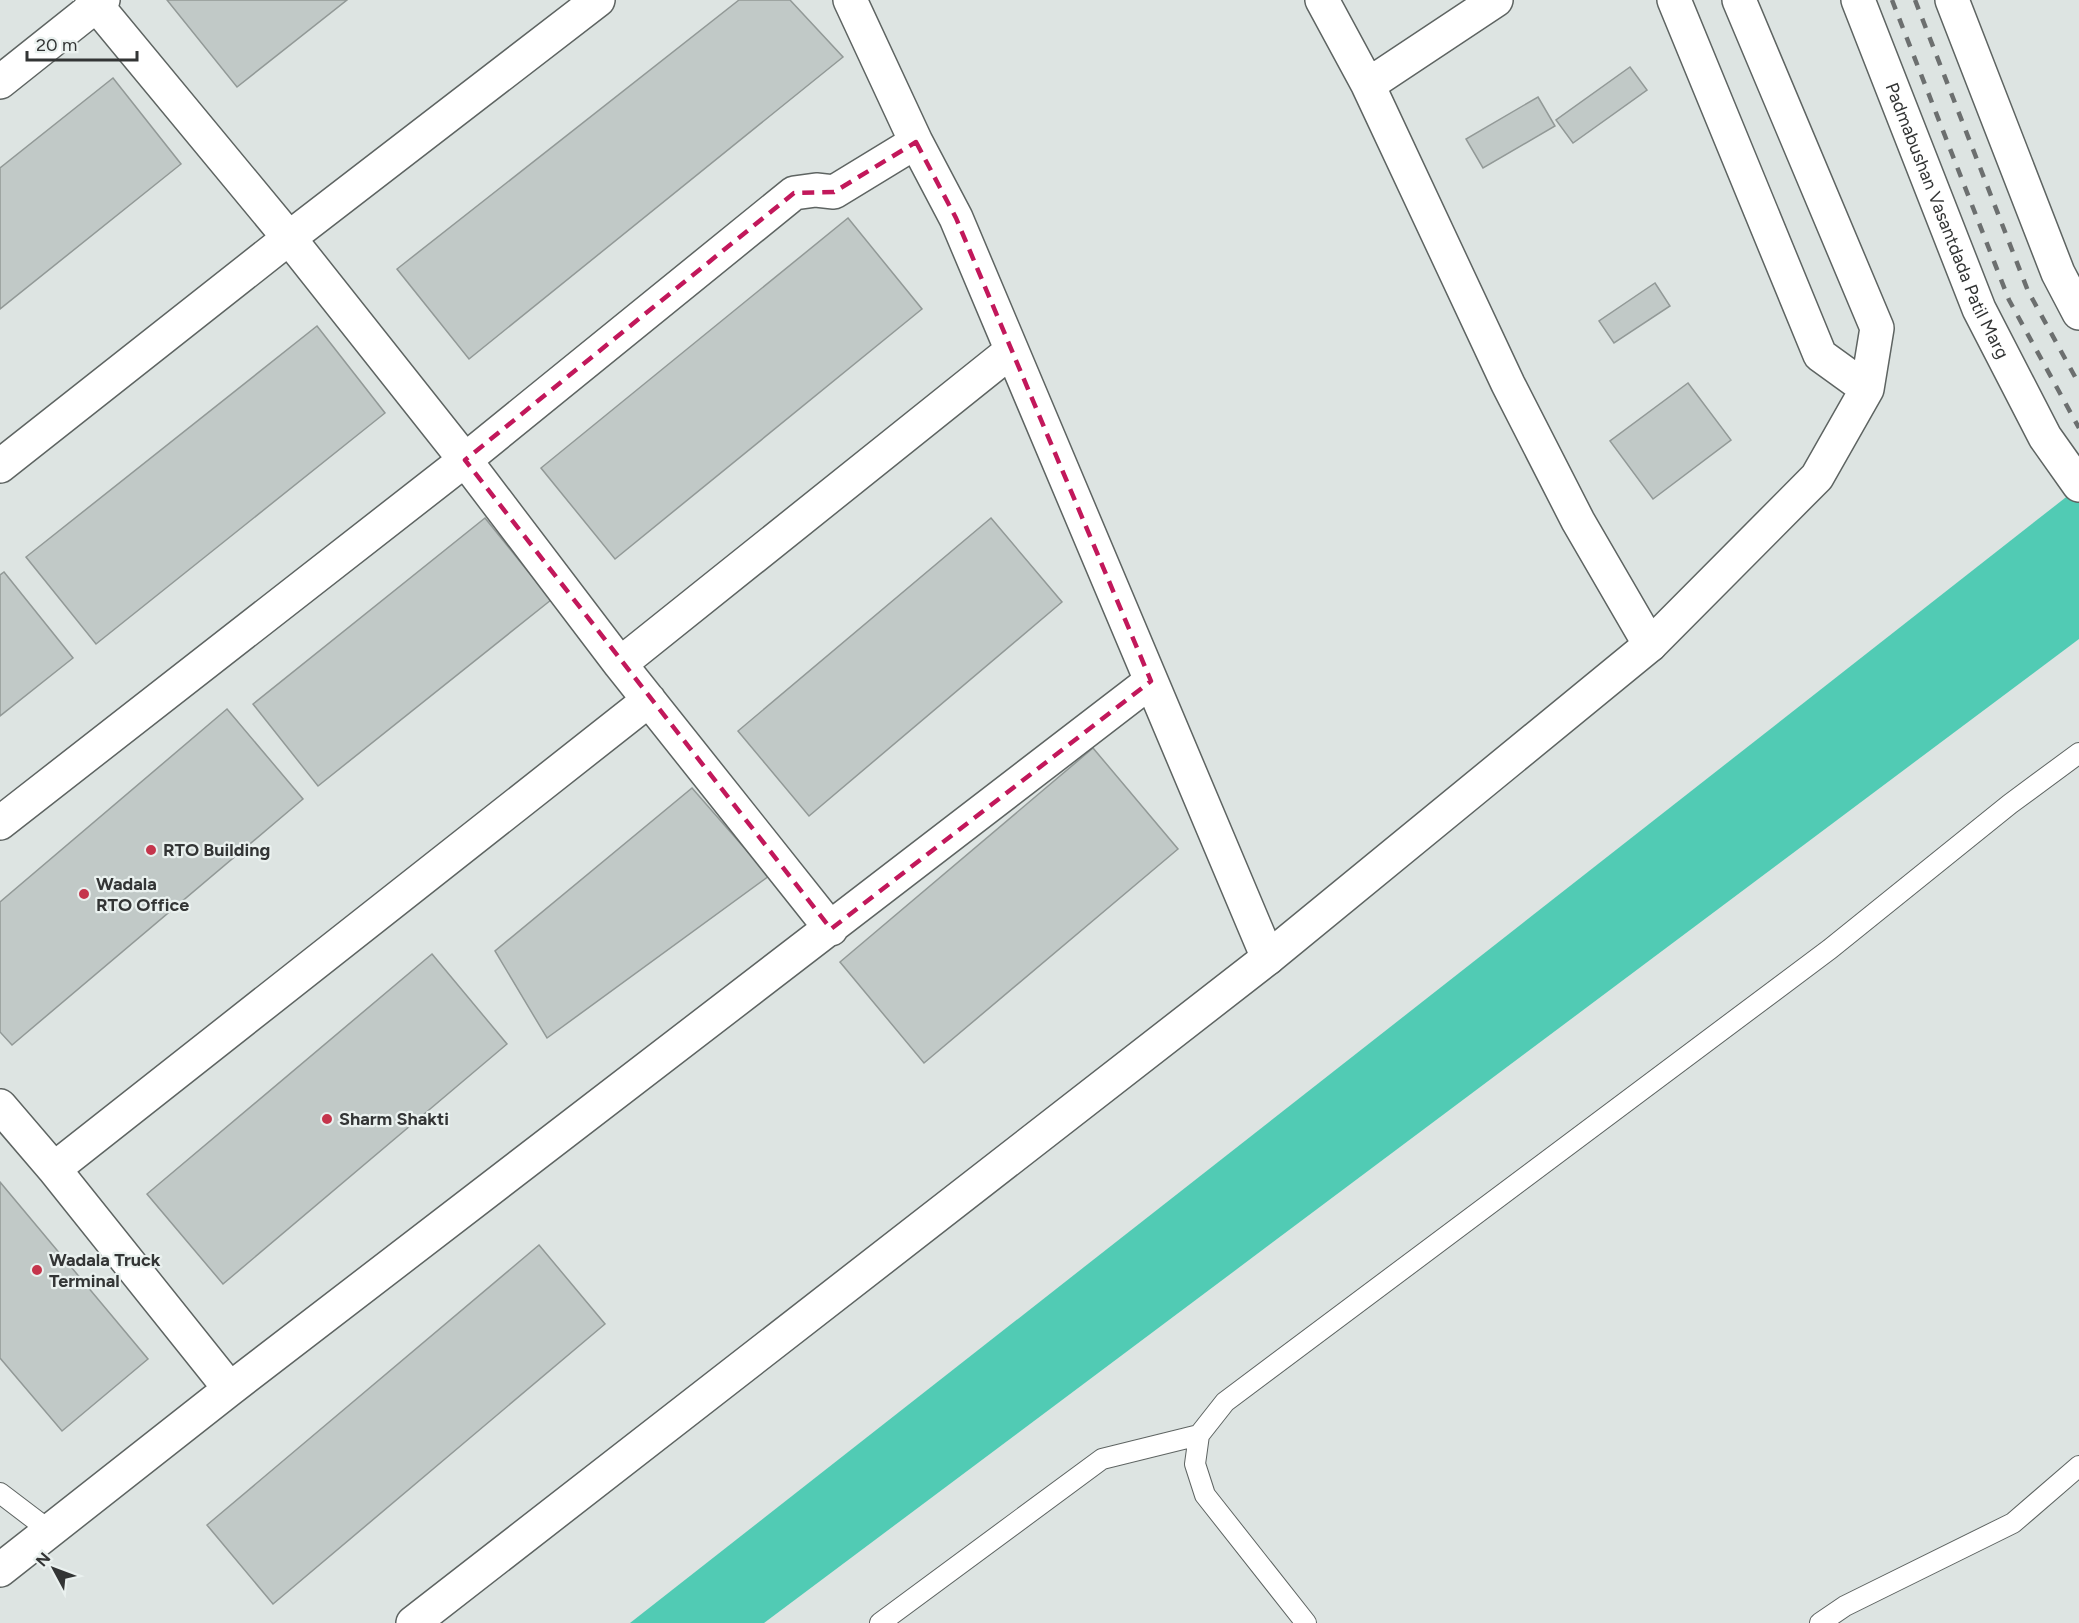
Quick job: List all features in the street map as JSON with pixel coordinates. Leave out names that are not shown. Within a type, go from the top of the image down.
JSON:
[{"type":"street","points":[[0,466],[289,238],[598,0]]},
{"type":"street","points":[[850,0],[916,142],[956,218],[1268,958]]},
{"type":"street","points":[[1322,0],[1368,86],[1508,384],[1578,521],[1650,645]]},
{"type":"street","points":[[1368,86],[1496,0]]},
{"type":"street","points":[[1674,0],[1820,355],[1867,389]]},
{"type":"street","points":[[413,1623],[1268,958],[1650,645],[1817,477],[1867,389],[1877,327],[1739,0]]},
{"type":"street","name":"Padmabushan Vasantdada Patil Marg","points":[[1858,0],[1979,309],[2045,437],[2079,485]]},
{"type":"street","points":[[1952,0],[2058,273],[2079,313]]},
{"type":"street","points":[[0,82],[97,2],[289,238],[465,460],[620,664],[831,929]]},
{"type":"street","points":[[0,823],[465,460],[794,193],[816,190],[834,192],[916,142]]},
{"type":"street","points":[[620,664],[1011,351]]},
{"type":"street","points":[[0,1570],[230,1389],[1151,681]]},
{"type":"street","points":[[54,1169],[649,700]]},
{"type":"street","points":[[0,1106],[54,1169],[230,1389]]},
{"type":"lane","points":[[1306,1623],[1205,1496],[1195,1464],[1198,1436],[1225,1402],[1830,950],[2010,804],[2079,753]]},
{"type":"lane","points":[[880,1623],[1102,1458],[1198,1436]]},
{"type":"lane","points":[[1821,1623],[1845,1606],[2013,1523],[2079,1466]]},
{"type":"lane","points":[[0,1493],[50,1531]]},
{"type":"highlighted area","points":[[916,142],[956,218],[1151,681],[831,929],[465,460],[794,193],[834,192]]},
{"type":"shaded area","points":[[2079,487],[2079,639],[764,1623],[630,1623]]},
{"type":"building","points":[[167,0],[347,0],[237,87]]},
{"type":"building","points":[[739,0],[790,0],[843,57],[469,359],[397,269]]},
{"type":"building","points":[[1630,67],[1647,90],[1573,143],[1556,120]]},
{"type":"building","points":[[113,78],[181,164],[0,309],[0,168]]},
{"type":"building","points":[[1538,97],[1555,126],[1483,168],[1466,139]]},
{"type":"building","points":[[848,218],[922,309],[615,559],[541,468]]},
{"type":"building","points":[[1655,283],[1670,306],[1614,343],[1599,321]]},
{"type":"building","points":[[317,326],[385,413],[96,644],[26,557]]},
{"type":"building","points":[[1688,383],[1731,440],[1653,499],[1610,441]]},
{"type":"building","points":[[485,518],[551,600],[318,786],[253,704]]},
{"type":"building","points":[[991,518],[1062,602],[809,816],[738,731]]},
{"type":"building","points":[[4,572],[73,658],[0,716],[0,575]]},
{"type":"building","name":"RTO Building","points":[[227,709],[303,799],[12,1045],[0,1032],[0,902]]},
{"type":"building","points":[[1093,748],[1178,849],[924,1063],[840,962]]},
{"type":"building","points":[[692,788],[769,876],[547,1038],[495,951]]},
{"type":"building","name":"Sharm Shakti","points":[[432,954],[507,1044],[223,1284],[147,1194]]},
{"type":"building","name":"Wadala Truck Terminal","points":[[0,1182],[148,1359],[62,1431],[0,1358]]},
{"type":"building","points":[[539,1245],[605,1324],[273,1604],[207,1525]]},
{"type":"railway","points":[[1892,0],[2009,300],[2079,428]]},
{"type":"railway","points":[[1915,0],[2028,291],[2079,384]]},
{"type":"place","name":"RTO Building","points":[[151,850]]},
{"type":"place","name":"Wadala RTO Office","points":[[84,894]]},
{"type":"place","name":"Sharm Shakti","points":[[327,1119]]},
{"type":"place","name":"Wadala Truck Terminal","points":[[37,1270]]}]
